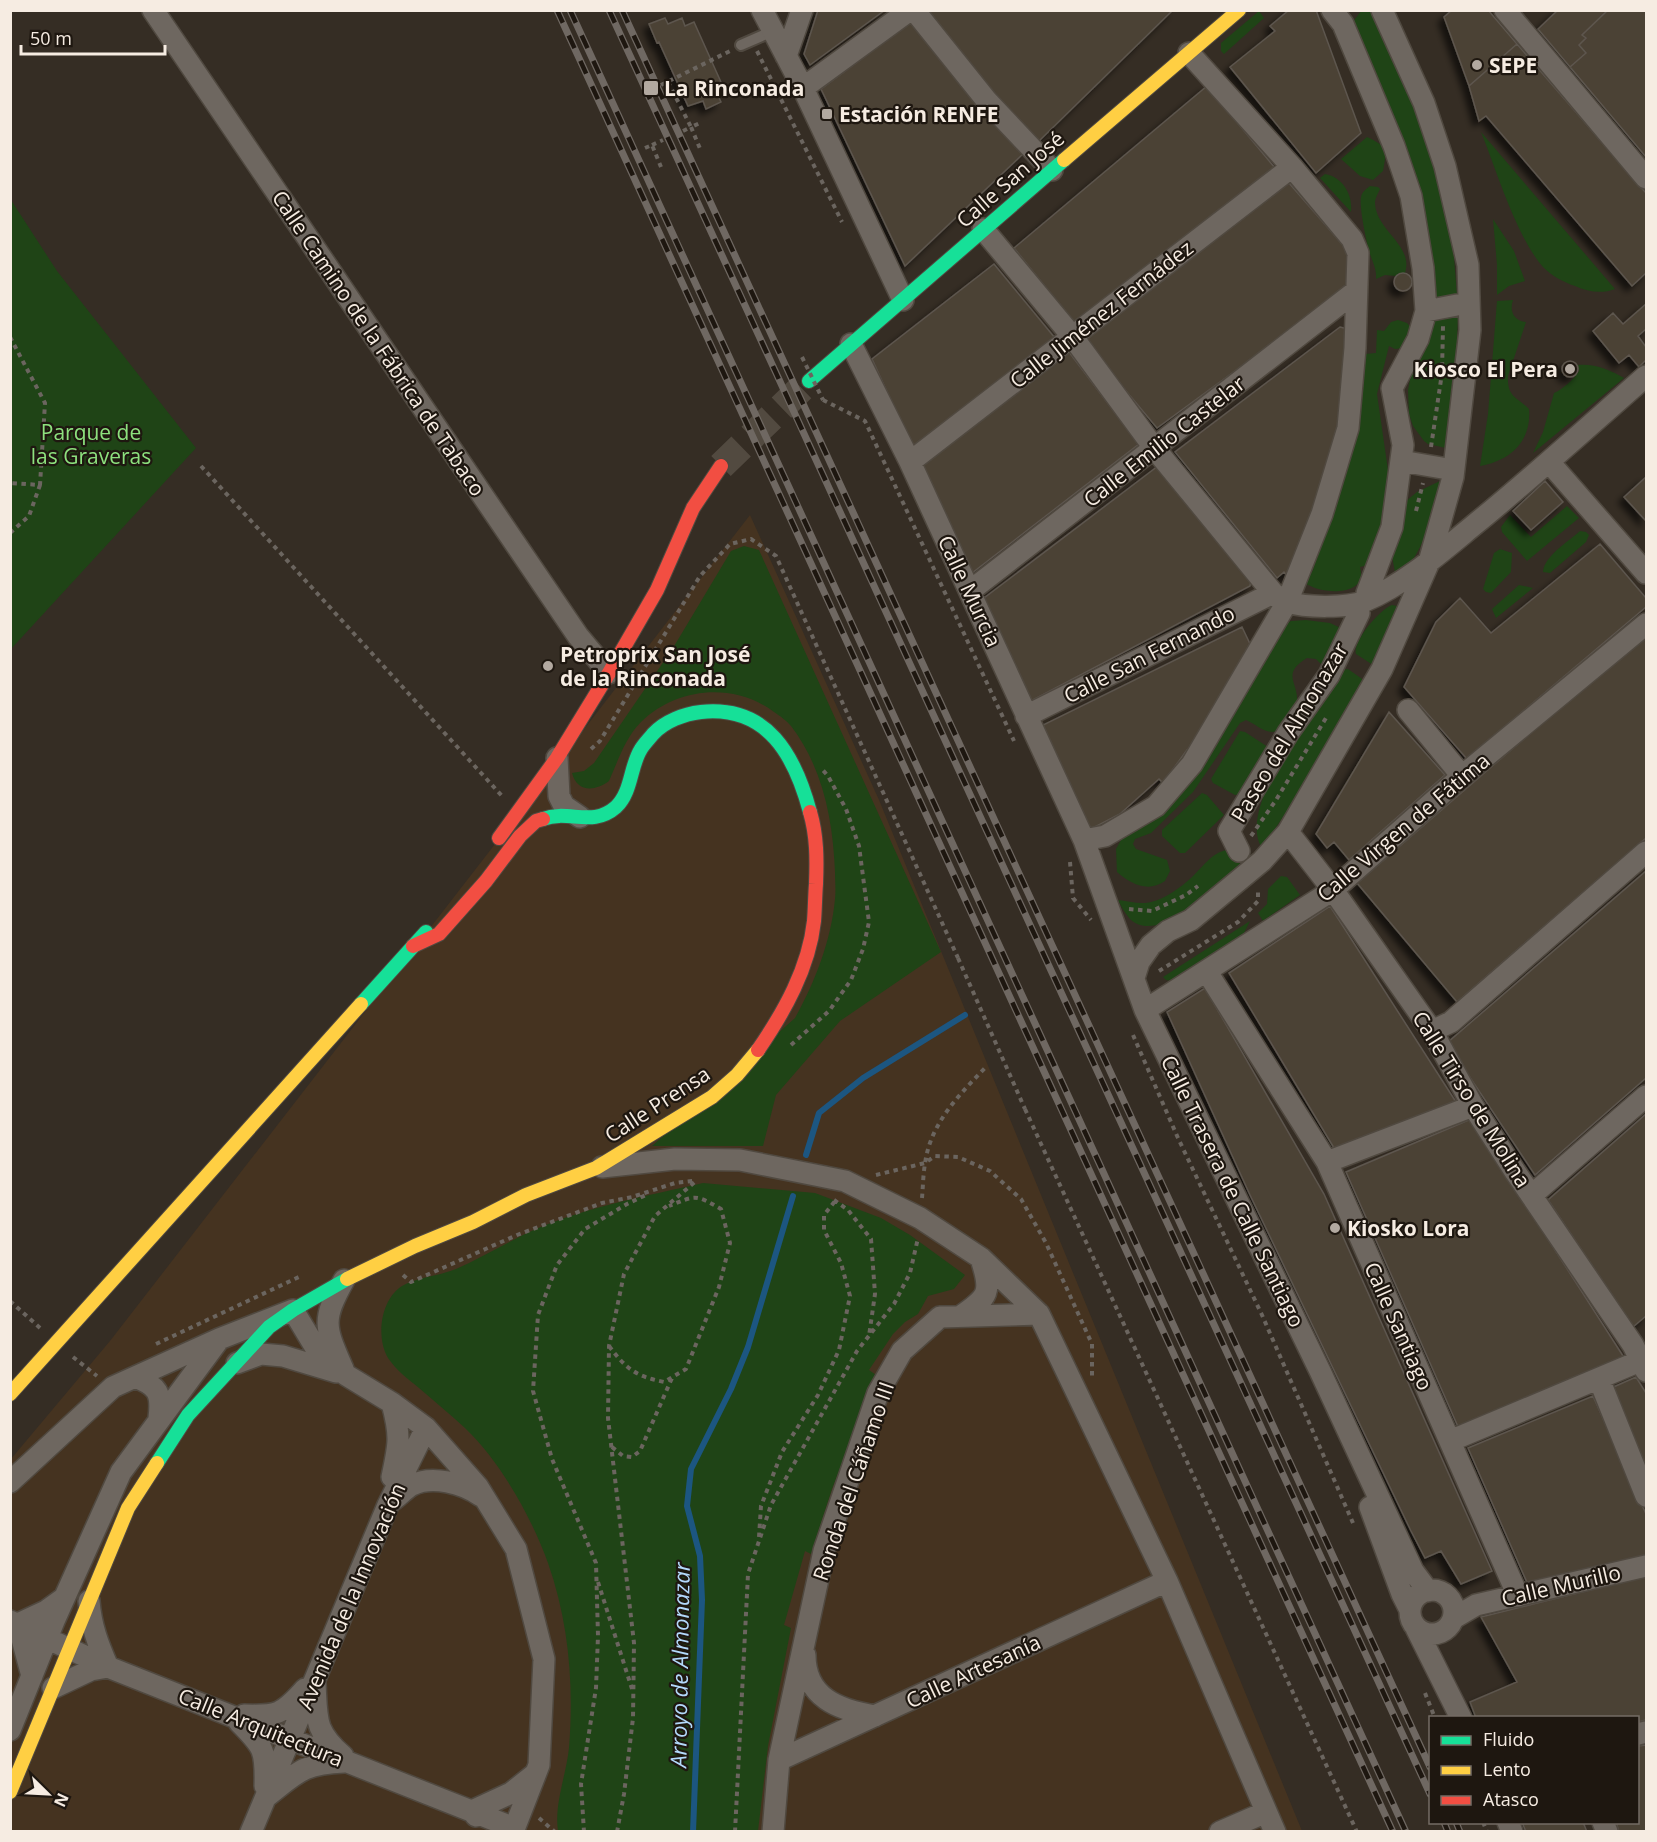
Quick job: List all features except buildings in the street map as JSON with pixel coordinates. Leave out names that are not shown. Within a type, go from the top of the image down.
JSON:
[{"type":"street","name":"Calle Camino de la Fábrica de Tabaco","points":[[153,10],[578,636],[609,673]]},
{"type":"street","points":[[762,10],[803,88],[903,300]]},
{"type":"street","points":[[786,56],[802,10]]},
{"type":"street","points":[[803,88],[910,10]]},
{"type":"street","points":[[915,10],[987,101],[1052,170]]},
{"type":"street","name":"Calle San José","points":[[809,381],[1239,10]]},
{"type":"street","points":[[1134,978],[1139,962],[1151,945],[1168,932],[1191,920],[1262,861],[1288,832],[1382,669],[1429,562],[1453,477],[1470,330],[1468,265],[1445,166],[1424,103],[1382,10]]},
{"type":"street","points":[[1505,10],[1647,178]]},
{"type":"street","name":"Paseo del Almonazar","points":[[1239,852],[1229,831],[1288,734],[1329,675],[1363,603],[1392,527],[1403,444],[1392,388],[1418,339],[1442,308],[1423,268],[1411,196],[1394,146],[1347,34],[1334,11]]},
{"type":"street","points":[[1094,838],[1156,806],[1192,764],[1322,514],[1348,428],[1355,348],[1358,253],[1352,239],[1292,167],[1189,53]]},
{"type":"street","name":"Calle Jiménez Fernádez","points":[[910,462],[1292,167]]},
{"type":"street","points":[[983,229],[1072,336],[1155,449],[1280,598],[1318,606],[1388,599],[1412,604]]},
{"type":"street","name":"Calle Emilio Castelar","points":[[970,591],[1356,291]]},
{"type":"street","name":"Calle Murcia","points":[[851,344],[910,462],[1026,716],[1094,838],[1103,891],[1117,932]]},
{"type":"street","points":[[1363,603],[1429,562],[1549,462],[1647,375]]},
{"type":"street","points":[[1401,461],[1435,467]]},
{"type":"street","points":[[1549,462],[1647,573]]},
{"type":"street","points":[[490,849],[557,758],[609,673],[657,590],[693,508],[721,466]]},
{"type":"street","points":[[1447,500],[1452,511],[1458,516],[1467,519],[1481,519]]},
{"type":"street","name":"Calle San Fernando","points":[[1026,716],[1280,598]]},
{"type":"street","name":"Calle Virgen de Fátima","points":[[1145,1010],[1333,890],[1462,776],[1647,624]]},
{"type":"street","points":[[1408,710],[1462,776]]},
{"type":"street","name":"Calle Prensa","points":[[10,1792],[128,1508],[188,1415],[268,1327],[344,1280],[385,1260],[473,1222],[526,1195],[596,1168],[712,1097],[737,1075],[757,1052],[776,1024],[792,992],[814,922],[816,834],[802,787],[781,743],[760,723],[732,713],[710,711],[691,713],[670,721],[655,732],[641,749],[627,791],[617,806],[598,818],[552,814],[536,821],[520,836],[486,881],[439,934],[413,945]]},
{"type":"street","points":[[557,758],[559,796],[564,806],[580,817]]},
{"type":"street","name":"Calle Tirso de Molina","points":[[1288,832],[1333,890],[1432,1031],[1473,1106],[1642,1353]]},
{"type":"street","points":[[1432,1031],[1451,1022],[1647,852]]},
{"type":"street","points":[[10,1394],[436,921],[456,894]]},
{"type":"street","points":[[1117,932],[1143,935],[1168,932]]},
{"type":"street","name":"Calle Trasera de Calle Santiago","points":[[1117,932],[1145,1010],[1320,1371],[1413,1571],[1428,1591]]},
{"type":"street","name":"Calle Santiago","points":[[1207,972],[1327,1162],[1518,1596]]},
{"type":"street","points":[[1532,1195],[1647,1096]]},
{"type":"street","points":[[1327,1162],[1473,1106]]},
{"type":"street","points":[[596,1168],[675,1159],[740,1160],[845,1181],[920,1218],[981,1258],[1039,1314],[1167,1581],[1275,1832]]},
{"type":"street","points":[[961,1316],[975,1308],[985,1294],[988,1284],[981,1258]]},
{"type":"street","points":[[344,1280],[332,1302],[327,1319],[328,1335],[345,1375]]},
{"type":"street","points":[[10,1482],[113,1387],[219,1339],[293,1310],[317,1350],[345,1375],[392,1403],[426,1428],[478,1487],[516,1548],[544,1659],[539,1764],[514,1830]]},
{"type":"street","name":"Ronda del Cáñamo III","points":[[772,1832],[779,1760],[824,1551],[878,1393],[902,1351],[940,1317],[1039,1314]]},
{"type":"street","points":[[10,1730],[65,1597],[121,1472],[219,1339]]},
{"type":"street","points":[[1450,1441],[1599,1379],[1642,1353]]},
{"type":"street","points":[[236,1363],[261,1354],[283,1356],[345,1375]]},
{"type":"street","name":"Calle Trasera de Calle Santiago","points":[[1320,1371],[1399,1585],[1460,1716]]},
{"type":"street","points":[[135,1377],[155,1387],[159,1399],[159,1418]]},
{"type":"street","points":[[1599,1379],[1647,1496]]},
{"type":"street","points":[[388,1505],[398,1454],[399,1430],[392,1403]]},
{"type":"street","name":"Avenida de la Innovación","points":[[251,1832],[388,1505],[426,1428]]},
{"type":"street","points":[[388,1505],[412,1485],[435,1479],[476,1492],[485,1498]]},
{"type":"street","name":"Calle Murillo","points":[[1449,1618],[1476,1605],[1647,1566]]},
{"type":"street","name":"Calle Artesanía","points":[[779,1760],[1167,1581]]},
{"type":"street","points":[[1436,1664],[1449,1618],[1442,1592],[1428,1591],[1416,1598],[1413,1619],[1428,1634],[1449,1618]]},
{"type":"street","points":[[32,1676],[14,1622],[46,1611],[65,1597]]},
{"type":"street","points":[[53,1688],[91,1670],[108,1667],[95,1638],[87,1606]]},
{"type":"street","name":"Calle Arquitectura","points":[[14,1622],[108,1667],[351,1762],[514,1830]]},
{"type":"street","points":[[804,1642],[808,1674],[813,1685],[823,1697],[835,1706],[875,1716]]},
{"type":"street","points":[[232,1715],[270,1716],[289,1706],[315,1677]]},
{"type":"street","points":[[315,1677],[317,1722],[327,1742],[351,1762]]},
{"type":"street","points":[[232,1715],[256,1740],[266,1759],[265,1798]]},
{"type":"street","points":[[265,1798],[299,1771],[308,1767],[317,1764],[351,1762]]},
{"type":"street","points":[[486,1832],[472,1811],[511,1794],[535,1773]]},
{"type":"street","points":[[1220,1832],[1266,1812]]},
{"type":"lane","points":[[747,43],[773,32]]},
{"type":"path","points":[[662,85],[747,43],[842,222]]},
{"type":"path","points":[[668,82],[702,151]]},
{"type":"path","points":[[683,131],[702,122]]},
{"type":"path","points":[[645,148],[663,140]]},
{"type":"path","points":[[652,145],[661,167]]},
{"type":"path","points":[[1415,514],[1435,467],[1442,373],[1442,308]]},
{"type":"path","points":[[10,337],[45,403],[40,485],[29,516],[10,533]]},
{"type":"path","points":[[804,355],[823,400]]},
{"type":"path","points":[[201,466],[518,813]]},
{"type":"path","points":[[10,483],[40,485]]},
{"type":"path","points":[[1239,852],[1276,800],[1330,709]]},
{"type":"path","points":[[1128,909],[1152,911],[1186,895],[1203,882]]},
{"type":"path","points":[[1159,971],[1238,922],[1258,901]]},
{"type":"path","points":[[958,958],[1357,1832]]},
{"type":"path","points":[[735,1832],[748,1574],[771,1505],[857,1351],[894,1304],[910,1273],[920,1232],[925,1163],[932,1138],[955,1098],[987,1066]]},
{"type":"path","points":[[845,1181],[925,1163],[935,1156],[958,1156],[990,1172],[1021,1199],[1046,1243],[1092,1344],[1092,1390]]},
{"type":"path","points":[[385,1260],[411,1282],[517,1235],[592,1207],[675,1183],[705,1179]]},
{"type":"path","points":[[617,1832],[631,1740],[634,1643],[608,1418],[609,1346],[624,1274],[655,1216],[696,1180]]},
{"type":"path","points":[[584,1832],[580,1784],[596,1688],[598,1636],[596,1563],[552,1459],[533,1391],[538,1315],[557,1265],[585,1229],[627,1204],[675,1183]]},
{"type":"path","points":[[825,1194],[848,1210],[871,1239],[875,1294],[869,1336]]},
{"type":"path","points":[[609,1346],[630,1371],[646,1378],[664,1382],[686,1369],[719,1287],[730,1243],[721,1209],[701,1198],[692,1197],[665,1208]]},
{"type":"path","points":[[759,1544],[761,1506],[782,1452],[818,1395],[839,1350],[850,1296],[841,1263],[824,1230],[824,1215],[835,1201]]},
{"type":"path","points":[[152,1346],[303,1275]]},
{"type":"path","points":[[10,1301],[96,1377],[105,1371]]},
{"type":"path","points":[[612,1447],[623,1456],[632,1457],[640,1451],[672,1377]]},
{"type":"path","points":[[596,1578],[633,1692]]},
{"type":"shaded area","points":[[750,515],[879,800],[1302,1831],[11,1832],[11,1459],[110,1341]]},
{"type":"green space","points":[[1259,11],[1264,18],[1224,54],[1221,51],[1221,43]]},
{"type":"green space","points":[[1361,11],[1374,11],[1431,148],[1453,245],[1457,295],[1431,299],[1392,114],[1352,23]]},
{"type":"green space","points":[[1481,132],[1615,289],[1600,292],[1585,290],[1562,281],[1543,267],[1524,239]]},
{"type":"green space","points":[[1367,137],[1379,143],[1385,153],[1383,171],[1373,180],[1360,176],[1341,159]]},
{"type":"green space","points":[[1325,174],[1337,179],[1346,188],[1351,212],[1320,178]]},
{"type":"green space","points":[[1370,186],[1380,189],[1375,201],[1377,213],[1404,254],[1405,273],[1395,276],[1385,275],[1376,279],[1361,208],[1362,195]]},
{"type":"green space","name":"Parque de las Graveras","points":[[11,200],[57,271],[196,448],[11,649]]},
{"type":"green space","points":[[1493,219],[1514,251],[1525,281],[1509,286],[1497,295],[1497,265]]},
{"type":"green space","points":[[1513,300],[1513,315],[1518,320],[1526,322],[1508,376],[1508,383],[1513,396],[1529,409],[1527,431],[1517,448],[1509,454],[1480,466],[1488,414],[1497,301]]},
{"type":"green space","points":[[1458,316],[1456,365],[1446,448],[1428,444],[1413,426],[1409,414],[1408,390],[1431,317]]},
{"type":"green space","points":[[1398,320],[1407,323],[1411,328],[1404,348],[1395,349],[1389,346],[1377,394],[1390,484],[1388,514],[1368,565],[1360,567],[1361,577],[1357,584],[1342,591],[1312,587],[1305,583],[1322,546],[1347,465],[1359,410],[1365,354],[1376,353],[1377,330],[1384,331],[1391,322]]},
{"type":"green space","points":[[1578,365],[1602,368],[1624,378],[1533,453],[1543,432],[1554,393],[1575,377],[1579,371]]},
{"type":"green space","points":[[1440,481],[1426,534],[1413,559],[1396,578],[1392,556],[1406,501],[1417,492]]},
{"type":"green space","points":[[1567,506],[1579,518],[1527,561],[1502,532],[1501,527],[1510,515],[1531,537]]},
{"type":"green space","points":[[1580,531],[1589,535],[1586,542],[1550,573],[1543,572],[1544,566],[1552,555]]},
{"type":"green space","points":[[744,546],[759,550],[941,952],[840,1021],[776,1095],[763,1146],[652,1146],[795,1018],[821,961],[833,915],[835,892],[832,833],[818,777],[802,742],[791,726],[779,715],[758,702],[724,693],[706,693],[671,701],[655,710],[635,728],[622,750],[609,781],[598,787],[582,787],[574,779],[572,773],[584,771],[594,763],[673,648],[731,551]]},
{"type":"green space","points":[[1500,549],[1512,553],[1511,572],[1491,593],[1486,592],[1483,589],[1494,553]]},
{"type":"green space","points":[[1519,585],[1533,588],[1496,618],[1492,609]]},
{"type":"green space","points":[[1392,605],[1397,606],[1399,611],[1373,665],[1356,654],[1358,642],[1368,626]]},
{"type":"green space","points":[[1291,621],[1330,623],[1343,629],[1327,661],[1321,664],[1316,659],[1307,658],[1295,669],[1293,678],[1297,700],[1288,720],[1272,732],[1265,731],[1246,720],[1240,723],[1193,792],[1151,833],[1135,839],[1133,844],[1136,849],[1167,860],[1170,871],[1165,881],[1159,885],[1146,887],[1122,876],[1117,872],[1116,849],[1121,840],[1286,624]]},
{"type":"green space","points":[[1348,669],[1365,681],[1289,808],[1262,848],[1257,830],[1260,808],[1269,783],[1315,707],[1341,670]]},
{"type":"green space","points":[[1240,731],[1268,747],[1240,794],[1235,795],[1213,783],[1211,779]]},
{"type":"green space","points":[[1202,793],[1207,795],[1224,815],[1185,853],[1180,853],[1162,836],[1162,830]]},
{"type":"green space","points":[[1227,850],[1234,854],[1243,869],[1206,899],[1173,919],[1158,925],[1143,926],[1131,920],[1118,900],[1143,903],[1162,898],[1187,881],[1216,854]]},
{"type":"green space","points":[[1281,876],[1287,877],[1300,895],[1263,921],[1258,913],[1267,904],[1268,889]]},
{"type":"green space","points":[[1250,921],[1244,933],[1173,981],[1163,977]]},
{"type":"green space","points":[[703,1183],[815,1193],[881,1218],[910,1235],[965,1275],[954,1289],[928,1296],[918,1314],[905,1322],[893,1334],[869,1370],[876,1375],[832,1489],[811,1554],[805,1551],[784,1625],[791,1628],[768,1746],[758,1831],[558,1831],[559,1800],[569,1748],[571,1701],[565,1631],[548,1563],[514,1491],[478,1441],[402,1374],[388,1358],[382,1340],[382,1320],[389,1300],[395,1292],[408,1283],[456,1269],[556,1221],[619,1202]]},
{"type":"waterway","name":"Arroyo de Almonazar","points":[[806,1155],[819,1113],[863,1078],[965,1015]]},
{"type":"waterway","name":"Arroyo de Almonazar","points":[[693,1832],[702,1600],[700,1556],[687,1506],[691,1469],[731,1389],[748,1347],[793,1196]]},
{"type":"tunnel","points":[[721,466],[809,381]]},
{"type":"railway","points":[[557,10],[1393,1832]]},
{"type":"railway","points":[[570,10],[1406,1832]]},
{"type":"railway","points":[[609,10],[1429,1792]]},
{"type":"railway","points":[[622,10],[1429,1765]]},
{"type":"railway","points":[[1445,1824],[1448,1832]]},
{"type":"railway","points":[[1457,1824],[1460,1832]]},
{"type":"traffic: fast","points":[[809,381],[1064,160]]},
{"type":"traffic: fast","points":[[543,819],[553,816],[598,816],[616,807],[628,787],[637,756],[653,734],[663,725],[675,719],[701,712],[724,712],[744,717],[761,726],[775,738],[787,754],[796,772],[810,812]]},
{"type":"traffic: fast","points":[[361,1004],[426,932]]},
{"type":"traffic: fast","points":[[157,1463],[188,1415],[269,1327],[293,1310],[347,1279]]},
{"type":"traffic: slow","points":[[1064,160],[1239,10]]},
{"type":"traffic: slow","points":[[10,1394],[361,1004]]},
{"type":"traffic: slow","points":[[347,1279],[415,1246],[473,1222],[526,1195],[596,1168],[712,1097],[737,1075],[758,1050]]},
{"type":"traffic: slow","points":[[10,1792],[128,1508],[157,1463]]},
{"type":"traffic: jam","points":[[499,838],[557,758],[609,673],[657,590],[693,508],[721,466]]},
{"type":"traffic: jam","points":[[758,1050],[794,989],[807,956],[811,938],[816,857],[810,812]]},
{"type":"traffic: jam","points":[[413,946],[439,934],[486,881],[520,836],[536,821],[543,819]]},
{"type":"place","name":"SEPE","points":[[1477,65]]},
{"type":"place","name":"La Rinconada","points":[[651,88]]},
{"type":"place","name":"Estación RENFE","points":[[827,114]]},
{"type":"place","name":"Kiosco El Pera","points":[[1570,369]]},
{"type":"place","name":"Petroprix San José de la Rinconada","points":[[548,666]]},
{"type":"place","name":"Kiosko Lora","points":[[1335,1228]]}]
